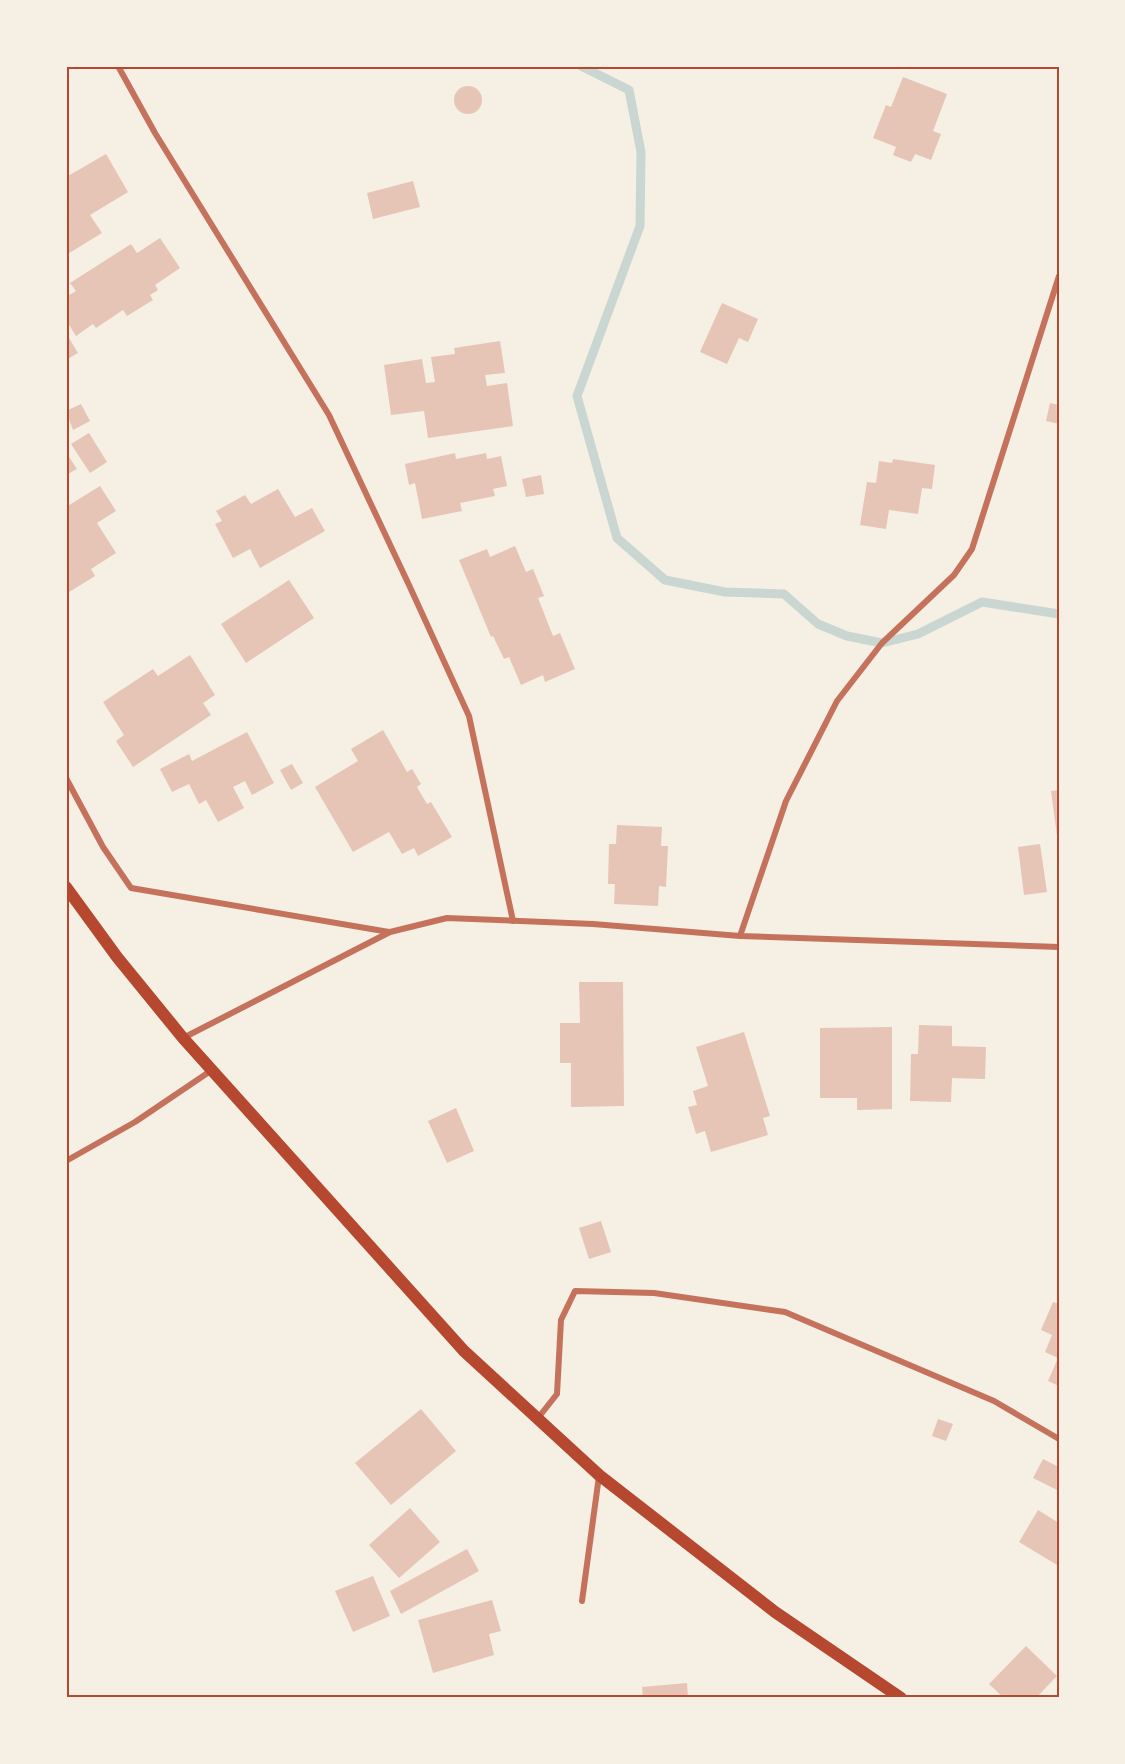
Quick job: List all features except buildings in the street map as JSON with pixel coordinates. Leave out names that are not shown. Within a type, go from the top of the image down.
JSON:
[{"type":"main road","points":[[66,887],[117,957],[183,1038],[464,1352],[599,1475],[775,1612],[901,1698]]},
{"type":"street","points":[[118,66],[155,133],[329,416],[409,585],[469,716],[513,921]]},
{"type":"street","points":[[740,936],[786,801],[837,700],[882,643],[954,575],[972,549],[1059,276]]},
{"type":"street","points":[[66,778],[103,847],[131,888],[390,932]]},
{"type":"street","points":[[183,1038],[390,932],[447,918],[594,924],[740,936],[1059,947]]},
{"type":"street","points":[[66,1161],[135,1122],[212,1070]]},
{"type":"street","points":[[538,1418],[557,1394],[561,1320],[575,1291],[654,1293],[785,1312],[994,1401],[1059,1439]]},
{"type":"street","points":[[582,1600],[599,1475]]},
{"type":"waterway","points":[[581,66],[629,90],[641,152],[640,226],[577,396],[617,538],[665,580],[725,592],[784,594],[818,624],[847,636],[882,643],[918,634],[982,602],[1059,614]]}]
